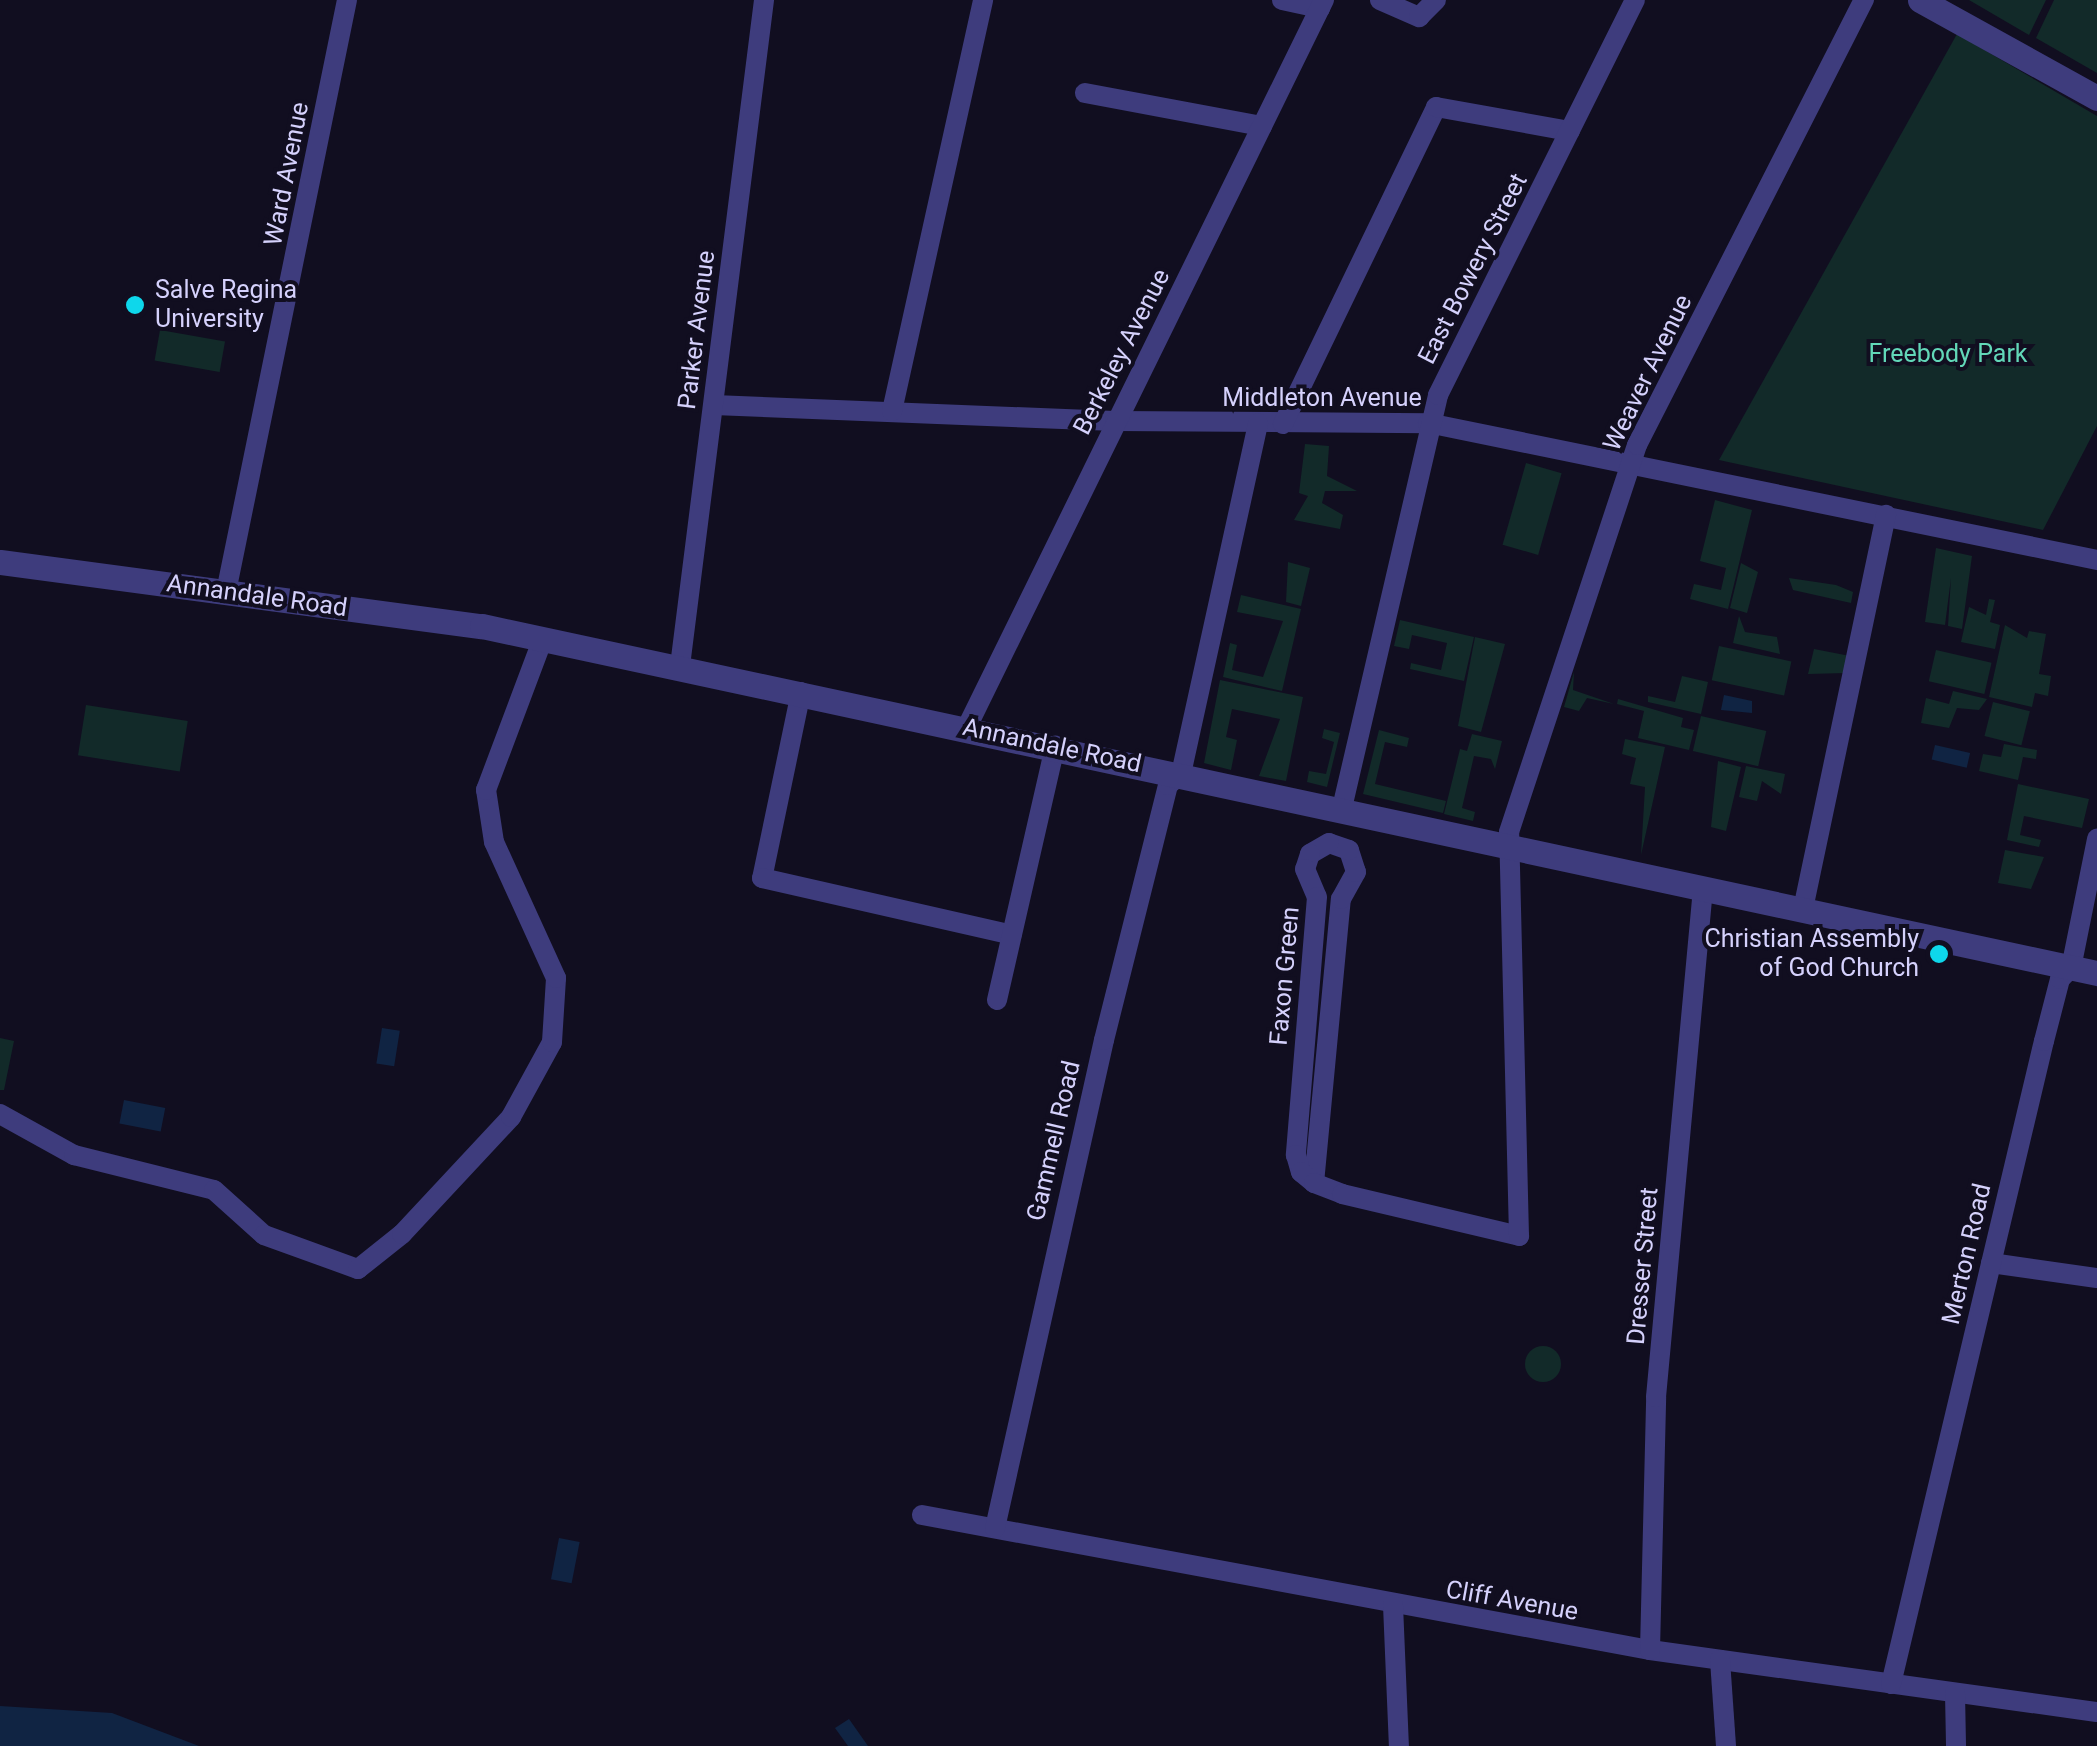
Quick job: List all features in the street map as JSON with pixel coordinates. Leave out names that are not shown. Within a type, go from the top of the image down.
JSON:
[{"type":"street","name":"Ward Avenue","points":[[226,592],[347,0]]},
{"type":"street","name":"Parker Avenue","points":[[680,666],[764,0]]},
{"type":"street","points":[[892,411],[983,0]]},
{"type":"street","points":[[1282,0],[1322,4]]},
{"type":"street","points":[[1380,0],[1419,16],[1436,0]]},
{"type":"street","name":"East Bowery Street","points":[[1342,808],[1428,423],[1635,0]]},
{"type":"street","name":"Weaver Avenue","points":[[1314,1182],[1519,1236],[1506,845],[1630,464],[1864,0]]},
{"type":"street","points":[[1920,0],[2097,98]]},
{"type":"street","name":"Berkeley Avenue","points":[[967,727],[1322,4]]},
{"type":"street","points":[[1085,93],[1262,126]]},
{"type":"street","points":[[1283,424],[1436,106],[1570,131]]},
{"type":"street","name":"Middleton Avenue","points":[[714,404],[1114,422],[1428,423],[2097,560]]},
{"type":"street","name":"Gammell Road","points":[[995,1528],[1148,858],[1168,785],[1181,774],[1258,423]]},
{"type":"street","points":[[1804,909],[1886,516]]},
{"type":"street","name":"Annandale Road","points":[[0,562],[543,638],[2097,973]]},
{"type":"street","points":[[0,1114],[74,1155],[214,1190],[264,1235],[358,1269],[402,1234],[512,1117],[552,1042],[556,978],[494,842],[486,790],[543,638]]},
{"type":"street","points":[[800,692],[762,878],[1012,934]]},
{"type":"street","points":[[997,1000],[1054,746]]},
{"type":"street","name":"Merton Road","points":[[1892,1684],[2056,995],[2071,968],[2097,838]]},
{"type":"street","name":"Faxon Green","points":[[1329,842],[1349,850],[1356,872],[1341,899],[1314,1182],[1301,1172],[1296,1155],[1317,897],[1305,869],[1310,854],[1329,842]]},
{"type":"street","name":"Dresser Street","points":[[1650,1650],[1656,1397],[1703,888]]},
{"type":"street","points":[[1991,1263],[2097,1278]]},
{"type":"street","name":"Cliff Avenue","points":[[922,1515],[1650,1650],[2097,1712]]},
{"type":"street","points":[[1392,1605],[1399,1746]]},
{"type":"street","points":[[1720,1660],[1726,1746]]},
{"type":"street","points":[[1954,1694],[1956,1746]]},
{"type":"green space","points":[[1969,0],[2046,0],[2029,35]]},
{"type":"green space","points":[[2054,0],[2097,0],[2097,73],[2036,38]]},
{"type":"green space","name":"Freebody Park","points":[[1957,34],[2097,116],[2097,426],[2043,530],[1719,460]]},
{"type":"green space","points":[[160,330],[225,341],[220,372],[155,361]]},
{"type":"green space","points":[[1305,444],[1329,446],[1327,476],[1357,491],[1325,491],[1322,503],[1343,515],[1340,529],[1294,520],[1308,496],[1299,493]]},
{"type":"green space","points":[[1526,463],[1562,473],[1538,555],[1503,545]]},
{"type":"green space","points":[[1715,500],[1752,510],[1728,609],[1690,599],[1694,584],[1721,590],[1726,568],[1700,561]]},
{"type":"green space","points":[[1936,548],[1972,556],[1962,629],[1948,626],[1951,578],[1945,625],[1925,622]]},
{"type":"green space","points":[[1288,562],[1310,568],[1301,606],[1286,602]]},
{"type":"green space","points":[[1741,563],[1758,572],[1747,613],[1730,608]]},
{"type":"green space","points":[[1789,578],[1836,585],[1853,592],[1851,603],[1793,590]]},
{"type":"green space","points":[[1241,595],[1301,609],[1282,691],[1223,677],[1230,643],[1237,645],[1232,670],[1263,677],[1283,621],[1237,612]]},
{"type":"green space","points":[[1989,599],[1995,600],[1990,622],[2000,625],[1995,649],[1961,642],[1969,607],[1986,615]]},
{"type":"green space","points":[[1739,616],[1745,632],[1777,637],[1780,654],[1733,643]]},
{"type":"green space","points":[[1400,620],[1474,637],[1464,681],[1410,669],[1411,663],[1441,670],[1447,643],[1412,635],[1409,649],[1394,646]]},
{"type":"green space","points":[[2005,625],[2027,638],[2029,631],[2046,634],[2039,674],[2051,676],[2048,696],[2035,693],[2032,707],[1989,697]]},
{"type":"green space","points":[[1475,637],[1505,644],[1481,732],[1458,726]]},
{"type":"green space","points":[[1719,646],[1791,661],[1784,696],[1712,680]]},
{"type":"green space","points":[[1814,649],[1850,656],[1846,673],[1808,674]]},
{"type":"green space","points":[[1936,650],[1992,663],[1984,694],[1929,681]]},
{"type":"green space","points":[[1574,672],[1573,690],[1614,704],[1587,698],[1579,711],[1564,707]]},
{"type":"green space","points":[[1682,676],[1708,682],[1701,714],[1648,702],[1648,696],[1675,702]]},
{"type":"green space","points":[[1220,680],[1303,697],[1286,781],[1259,776],[1280,719],[1232,709],[1226,737],[1237,740],[1231,770],[1204,763]]},
{"type":"green space","points":[[1953,691],[1987,699],[1979,710],[1957,708],[1949,728],[1921,723],[1926,698],[1949,704]]},
{"type":"green space","points":[[1618,699],[1683,718],[1681,727],[1694,730],[1689,750],[1638,738],[1644,711],[1617,704]]},
{"type":"green space","points":[[1993,702],[2030,711],[2021,745],[1985,736]]},
{"type":"green space","points":[[86,705],[188,721],[180,771],[78,755]]},
{"type":"green space","points":[[1701,716],[1766,731],[1758,766],[1693,751]]},
{"type":"green space","points":[[1324,729],[1340,733],[1327,787],[1307,782],[1309,771],[1326,774],[1334,742],[1322,738]]},
{"type":"green space","points":[[1379,730],[1409,738],[1407,747],[1385,742],[1375,784],[1446,801],[1443,813],[1363,794]]},
{"type":"green space","points":[[1472,734],[1502,741],[1495,769],[1491,759],[1474,756],[1462,808],[1475,812],[1473,821],[1444,814],[1460,749],[1467,751]]},
{"type":"green space","points":[[1625,739],[1665,747],[1641,855],[1645,787],[1630,784],[1636,758],[1622,754]]},
{"type":"green space","points":[[2004,744],[2037,750],[2036,759],[2023,757],[2018,780],[1979,771],[1983,754],[2001,757]]},
{"type":"green space","points":[[1718,761],[1741,767],[1726,831],[1711,827]]},
{"type":"green space","points":[[1746,766],[1785,774],[1781,794],[1762,781],[1757,801],[1739,797]]},
{"type":"green space","points":[[2018,784],[2089,799],[2082,828],[2024,816],[2020,835],[2041,840],[2039,847],[2007,840]]},
{"type":"green space","points":[[2005,850],[2044,857],[2031,889],[1998,883]]},
{"type":"green space","points":[[0,1038],[14,1041],[4,1090],[0,1090]]},
{"type":"green space","points":[[1543,1346],[1556,1351],[1561,1364],[1556,1377],[1543,1382],[1530,1377],[1525,1364],[1530,1351]]},
{"type":"water","points":[[1724,695],[1752,701],[1752,713],[1721,710]]},
{"type":"water","points":[[1935,745],[1970,753],[1967,768],[1932,760]]},
{"type":"water","points":[[382,1028],[400,1031],[394,1066],[376,1064]]},
{"type":"water","points":[[124,1100],[165,1108],[161,1132],[119,1124]]},
{"type":"water","points":[[559,1538],[580,1542],[572,1583],[551,1579]]},
{"type":"water","points":[[0,1706],[112,1713],[199,1746],[0,1746]]},
{"type":"water","points":[[849,1719],[868,1746],[848,1746],[835,1728]]},
{"type":"place","name":"Salve Regina University","points":[[135,305]]},
{"type":"place","name":"Christian Assembly of God Church","points":[[1939,954]]}]
